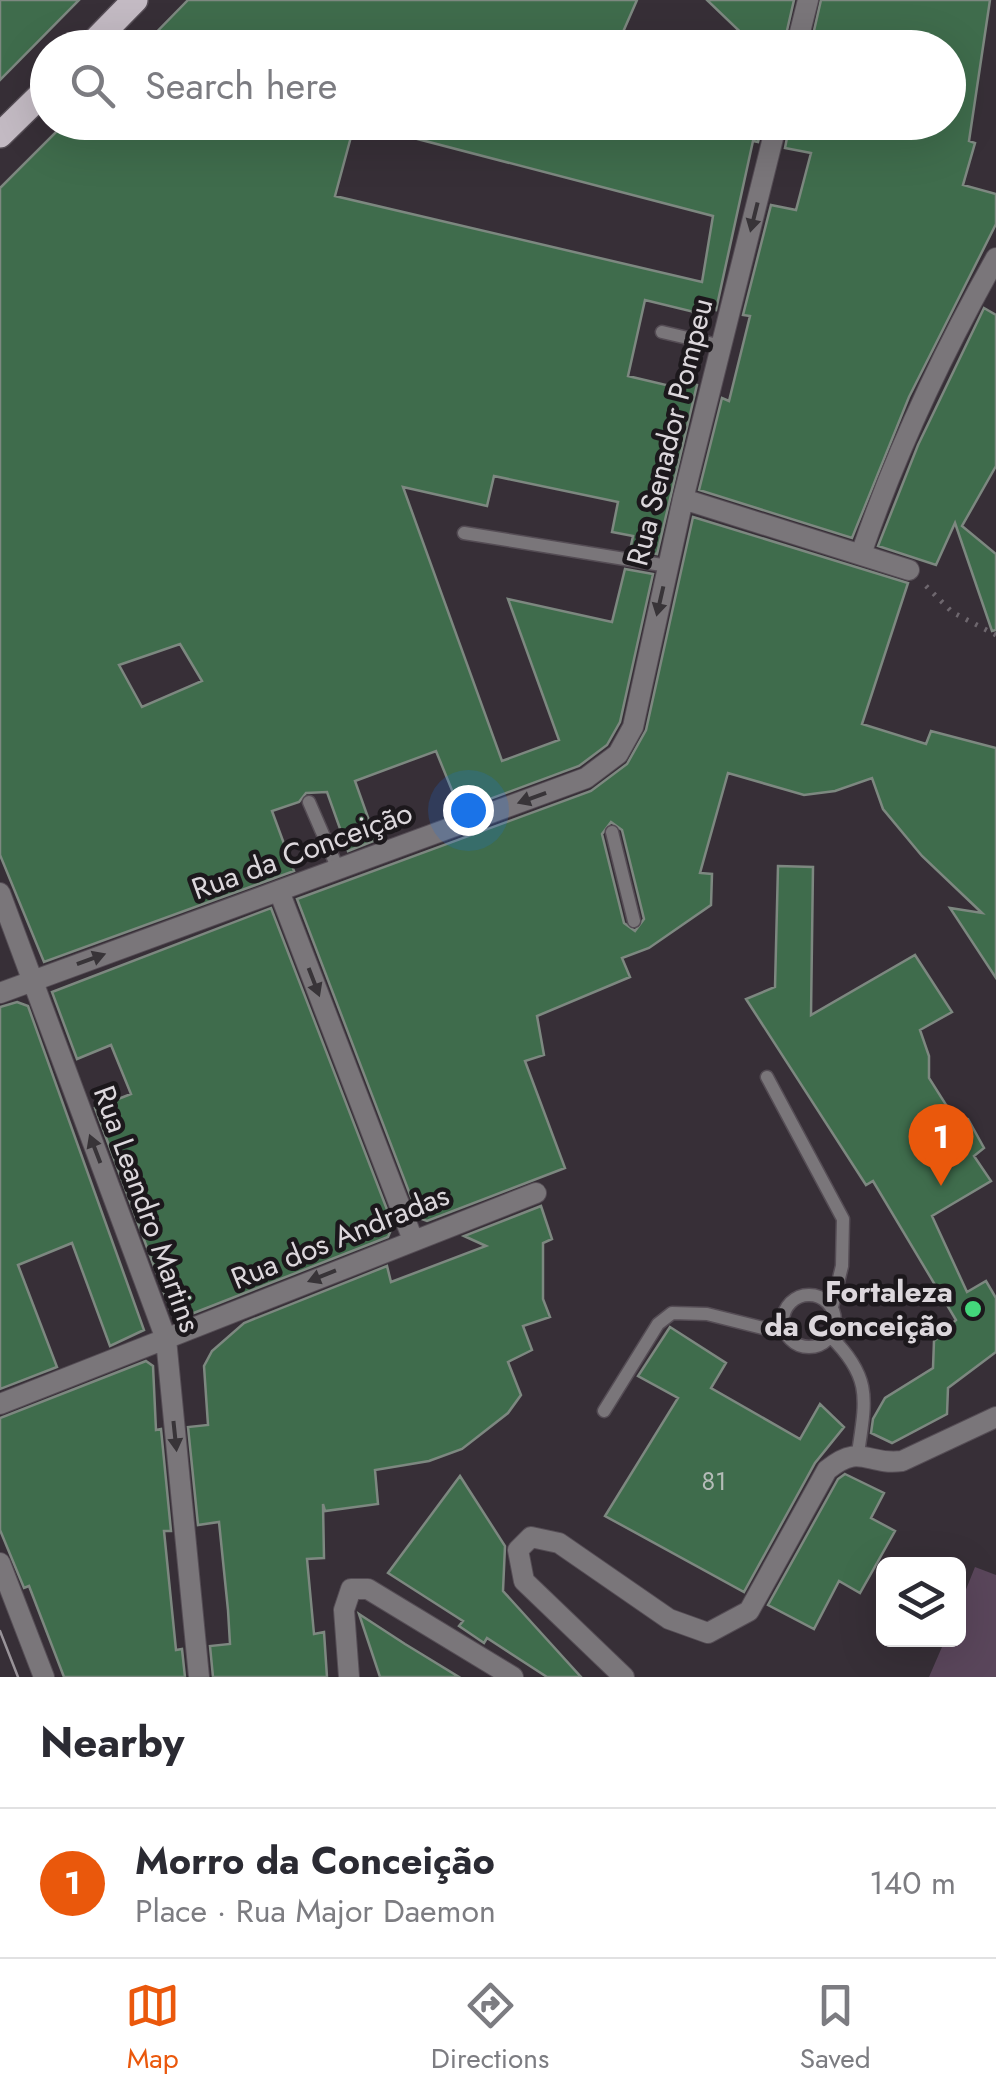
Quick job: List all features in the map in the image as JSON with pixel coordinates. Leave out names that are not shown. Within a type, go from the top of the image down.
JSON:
[{"type":"main road","points":[[106,30],[136,0]]},
{"type":"main road","points":[[0,136],[30,106]]},
{"type":"street","points":[[800,30],[808,0]]},
{"type":"street","name":"Rua Senador Pompeu","points":[[618,754],[632,726],[773,140]]},
{"type":"street","points":[[861,554],[910,423],[996,258]]},
{"type":"street","points":[[684,499],[909,570]]},
{"type":"street","name":"Rua da Conceição","points":[[0,993],[597,779],[618,754]]},
{"type":"street","points":[[279,891],[413,1240]]},
{"type":"street","name":"Rua Leandro Martins","points":[[0,892],[166,1339],[200,1677]]},
{"type":"street","name":"Rua dos Andradas","points":[[0,1404],[536,1193]]},
{"type":"street","points":[[624,1677],[524,1581],[518,1550],[531,1538],[559,1543],[669,1618],[708,1633],[749,1610],[827,1470],[841,1458],[858,1454],[888,1463],[902,1460],[996,1416]]},
{"type":"street","points":[[0,1563],[44,1677]]},
{"type":"street","points":[[349,1677],[344,1610],[351,1589],[368,1589],[514,1677]]},
{"type":"lane","points":[[662,332],[722,346]]},
{"type":"lane","points":[[464,533],[668,566]]},
{"type":"lane","points":[[309,802],[338,869]]},
{"type":"lane","points":[[612,832],[634,922]]},
{"type":"lane","points":[[767,1077],[843,1219],[842,1266],[832,1307]]},
{"type":"lane","points":[[816,1295],[832,1307],[836,1316],[830,1336],[813,1347],[794,1342],[787,1334],[784,1314],[796,1298],[816,1295]]},
{"type":"lane","points":[[604,1410],[658,1324],[672,1313],[707,1314],[787,1334]]},
{"type":"lane","points":[[830,1336],[852,1357],[864,1380],[865,1406],[858,1454]]},
{"type":"path","points":[[909,570],[952,612],[996,636]]},
{"type":"shaded area","points":[[975,1567],[996,1575],[996,1677],[929,1677],[942,1647],[966,1647],[966,1590]]},
{"type":"building","points":[[0,0],[79,0],[49,30],[30,30],[30,50],[0,80]]},
{"type":"building","points":[[188,0],[637,0],[624,30],[159,30]]},
{"type":"building","points":[[707,0],[794,0],[787,30],[738,30]]},
{"type":"building","points":[[821,0],[990,0],[969,141],[975,143],[963,185],[996,194],[996,224],[909,397],[852,538],[699,490],[722,398],[729,401],[750,316],[743,315],[771,205],[796,210],[811,153],[785,148],[787,140],[966,140],[966,30],[814,30]]},
{"type":"building","points":[[48,140],[350,140],[335,196],[702,282],[713,216],[421,140],[758,140],[753,141],[716,310],[702,308],[694,312],[645,300],[628,376],[670,386],[683,378],[697,385],[657,554],[630,550],[633,536],[612,532],[618,502],[494,476],[487,506],[403,487],[502,761],[559,740],[508,599],[612,622],[625,569],[653,574],[620,722],[607,745],[579,766],[460,810],[436,751],[355,781],[376,840],[348,851],[327,792],[306,793],[299,802],[272,811],[294,871],[44,962],[0,855],[0,188]],"holes":[[[180,644],[202,681],[142,707],[119,665]]]},
{"type":"building","points":[[984,308],[996,315],[996,466],[962,526],[996,554],[996,630],[992,631],[955,523],[936,565],[878,546],[918,445]]},
{"type":"building","points":[[693,517],[908,583],[862,724],[926,744],[931,731],[996,748],[996,978],[950,908],[982,913],[922,856],[883,809],[872,778],[835,791],[804,795],[728,773],[700,873],[712,874],[711,905],[649,948],[622,958],[630,977],[537,1016],[544,1055],[525,1061],[565,1168],[427,1221],[419,1218],[297,899],[591,791],[627,764],[646,730]],"holes":[[[611,822],[622,830],[644,919],[635,931],[624,923],[602,834]]]},
{"type":"building","points":[[778,866],[813,867],[811,1015],[915,955],[952,1012],[920,1030],[929,1056],[929,1078],[953,1116],[968,1119],[984,1148],[974,1156],[991,1181],[932,1216],[967,1292],[986,1281],[996,1298],[996,1352],[948,1388],[947,1414],[892,1443],[871,1433],[873,1419],[885,1398],[933,1368],[934,1341],[956,1320],[873,1181],[866,1185],[746,999],[775,987]]},
{"type":"building","points":[[271,908],[393,1225],[388,1237],[181,1318],[171,1312],[95,1108],[131,1094],[111,1045],[77,1059],[52,992]]},
{"type":"building","points":[[17,1002],[28,1006],[144,1330],[110,1346],[72,1243],[18,1265],[57,1367],[0,1389],[0,1007]]},
{"type":"building","points":[[541,1206],[552,1239],[543,1243],[543,1299],[550,1317],[523,1326],[532,1350],[508,1362],[521,1395],[508,1413],[462,1449],[429,1461],[375,1470],[378,1504],[325,1511],[323,1504],[324,1558],[307,1559],[314,1634],[324,1632],[327,1677],[213,1677],[210,1646],[230,1644],[228,1610],[219,1522],[198,1525],[188,1427],[208,1425],[204,1366],[212,1351],[244,1323],[387,1266],[391,1282],[486,1246],[464,1236]]},
{"type":"building","points":[[670,1327],[726,1363],[711,1388],[800,1439],[820,1404],[844,1427],[815,1463],[744,1592],[605,1516],[678,1398],[638,1376]]},
{"type":"building","points":[[146,1361],[153,1366],[156,1430],[161,1429],[171,1531],[164,1531],[176,1650],[182,1649],[185,1677],[64,1677],[29,1586],[24,1588],[0,1530],[0,1418]]},
{"type":"building","points":[[845,1474],[884,1493],[871,1518],[895,1531],[880,1557],[876,1557],[876,1565],[860,1593],[839,1581],[814,1629],[768,1605],[838,1479]]},
{"type":"building","points":[[460,1476],[505,1546],[503,1591],[581,1677],[547,1677],[487,1638],[484,1643],[459,1626],[463,1621],[388,1573]]},
{"type":"building","points":[[359,1614],[405,1644],[459,1677],[380,1677]]},
{"type":"tram line","points":[[0,1631],[18,1677]]},
{"type":"place","name":"Morro da Conceição","points":[[941,1186]]},
{"type":"place","name":"Fortaleza da Conceição","points":[[973,1309]]}]
